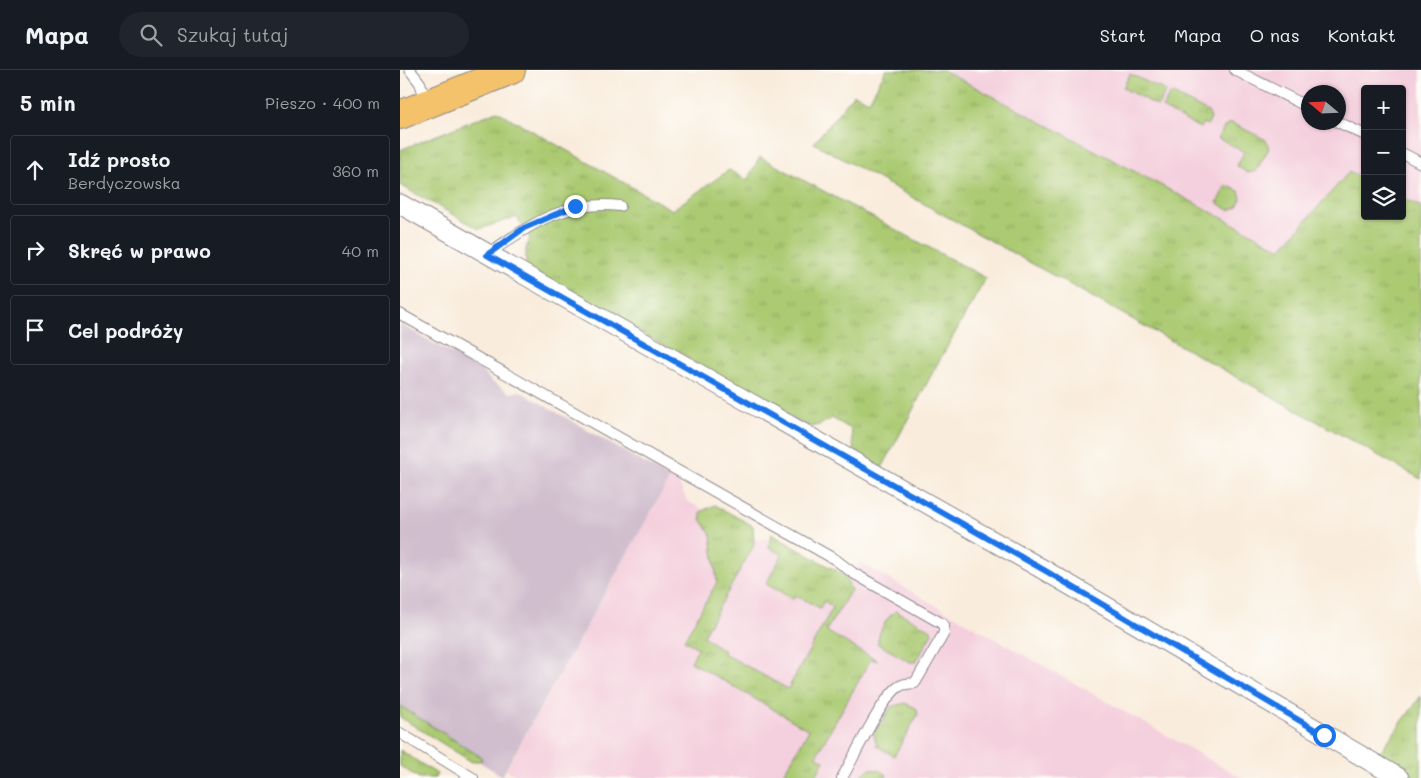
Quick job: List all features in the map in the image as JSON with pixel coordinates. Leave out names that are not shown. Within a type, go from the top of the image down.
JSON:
[{"type":"main road","points":[[400,114],[511,70]]},
{"type":"street","points":[[400,204],[1044,570],[1399,778]]},
{"type":"lane","points":[[410,70],[420,84],[428,104]]},
{"type":"lane","points":[[1235,70],[1301,103]]},
{"type":"lane","points":[[1346,126],[1361,133]]},
{"type":"lane","points":[[1406,155],[1421,163]]},
{"type":"lane","points":[[487,255],[524,228],[575,206],[599,203],[620,206]]},
{"type":"lane","points":[[400,314],[828,555],[853,573],[944,626],[944,633],[915,683],[903,684],[896,688],[885,702],[842,778]]},
{"type":"lane","points":[[400,733],[456,774],[473,778]]},
{"type":"shaded area","points":[[943,70],[1421,70],[1421,207],[1406,200],[1406,85],[1361,85],[1361,178],[1349,172],[1281,249]]},
{"type":"shaded area","points":[[400,324],[481,370],[492,382],[511,393],[520,391],[670,478],[502,776],[400,712]]},
{"type":"shaded area","points":[[670,478],[678,481],[687,501],[702,509],[715,505],[753,526],[755,540],[771,539],[847,581],[861,563],[1242,778],[522,778],[506,770]]},
{"type":"green space","points":[[886,70],[943,70],[1281,249],[1349,172],[1361,178],[1361,220],[1406,220],[1406,200],[1421,207],[1421,479],[814,143],[854,94],[869,101]]},
{"type":"green space","points":[[1130,74],[1166,91],[1158,106],[1123,88]]},
{"type":"green space","points":[[1171,93],[1208,112],[1211,119],[1207,125],[1203,123],[1200,128],[1162,108]]},
{"type":"green space","points":[[497,111],[672,210],[729,170],[747,180],[760,157],[986,278],[882,468],[854,452],[851,429],[832,418],[820,425],[808,427],[526,267],[526,249],[530,238],[517,217],[479,229],[400,185],[400,150]]},
{"type":"green space","points":[[1232,123],[1266,140],[1269,148],[1256,171],[1248,173],[1237,166],[1244,152],[1218,138],[1225,126]]},
{"type":"green space","points":[[1226,185],[1239,191],[1241,198],[1237,207],[1229,210],[1217,203]]},
{"type":"green space","points":[[715,505],[753,526],[754,545],[703,636],[724,651],[723,653],[788,689],[833,607],[824,601],[820,608],[795,595],[793,599],[766,584],[782,555],[769,547],[771,534],[844,575],[851,590],[826,631],[878,661],[871,659],[816,756],[824,761],[815,778],[781,778],[809,730],[691,662],[698,648],[684,640],[717,582],[711,535],[701,519],[701,512]]},
{"type":"green space","points":[[896,611],[930,629],[932,633],[916,662],[910,662],[878,644],[883,626]]},
{"type":"green space","points":[[1421,696],[1421,778],[1416,778],[1377,756]]},
{"type":"green space","points":[[905,703],[916,708],[918,714],[894,756],[877,746],[874,734],[891,707]]},
{"type":"green space","points":[[400,706],[481,757],[482,760],[472,762],[400,717]]},
{"type":"green space","points":[[400,750],[437,774],[435,778],[419,778],[400,766]]},
{"type":"green space","points":[[870,769],[878,770],[887,775],[886,778],[857,778]]},
{"type":"route","points":[[575,206],[524,228],[487,255],[1044,570],[1324,735]]}]
